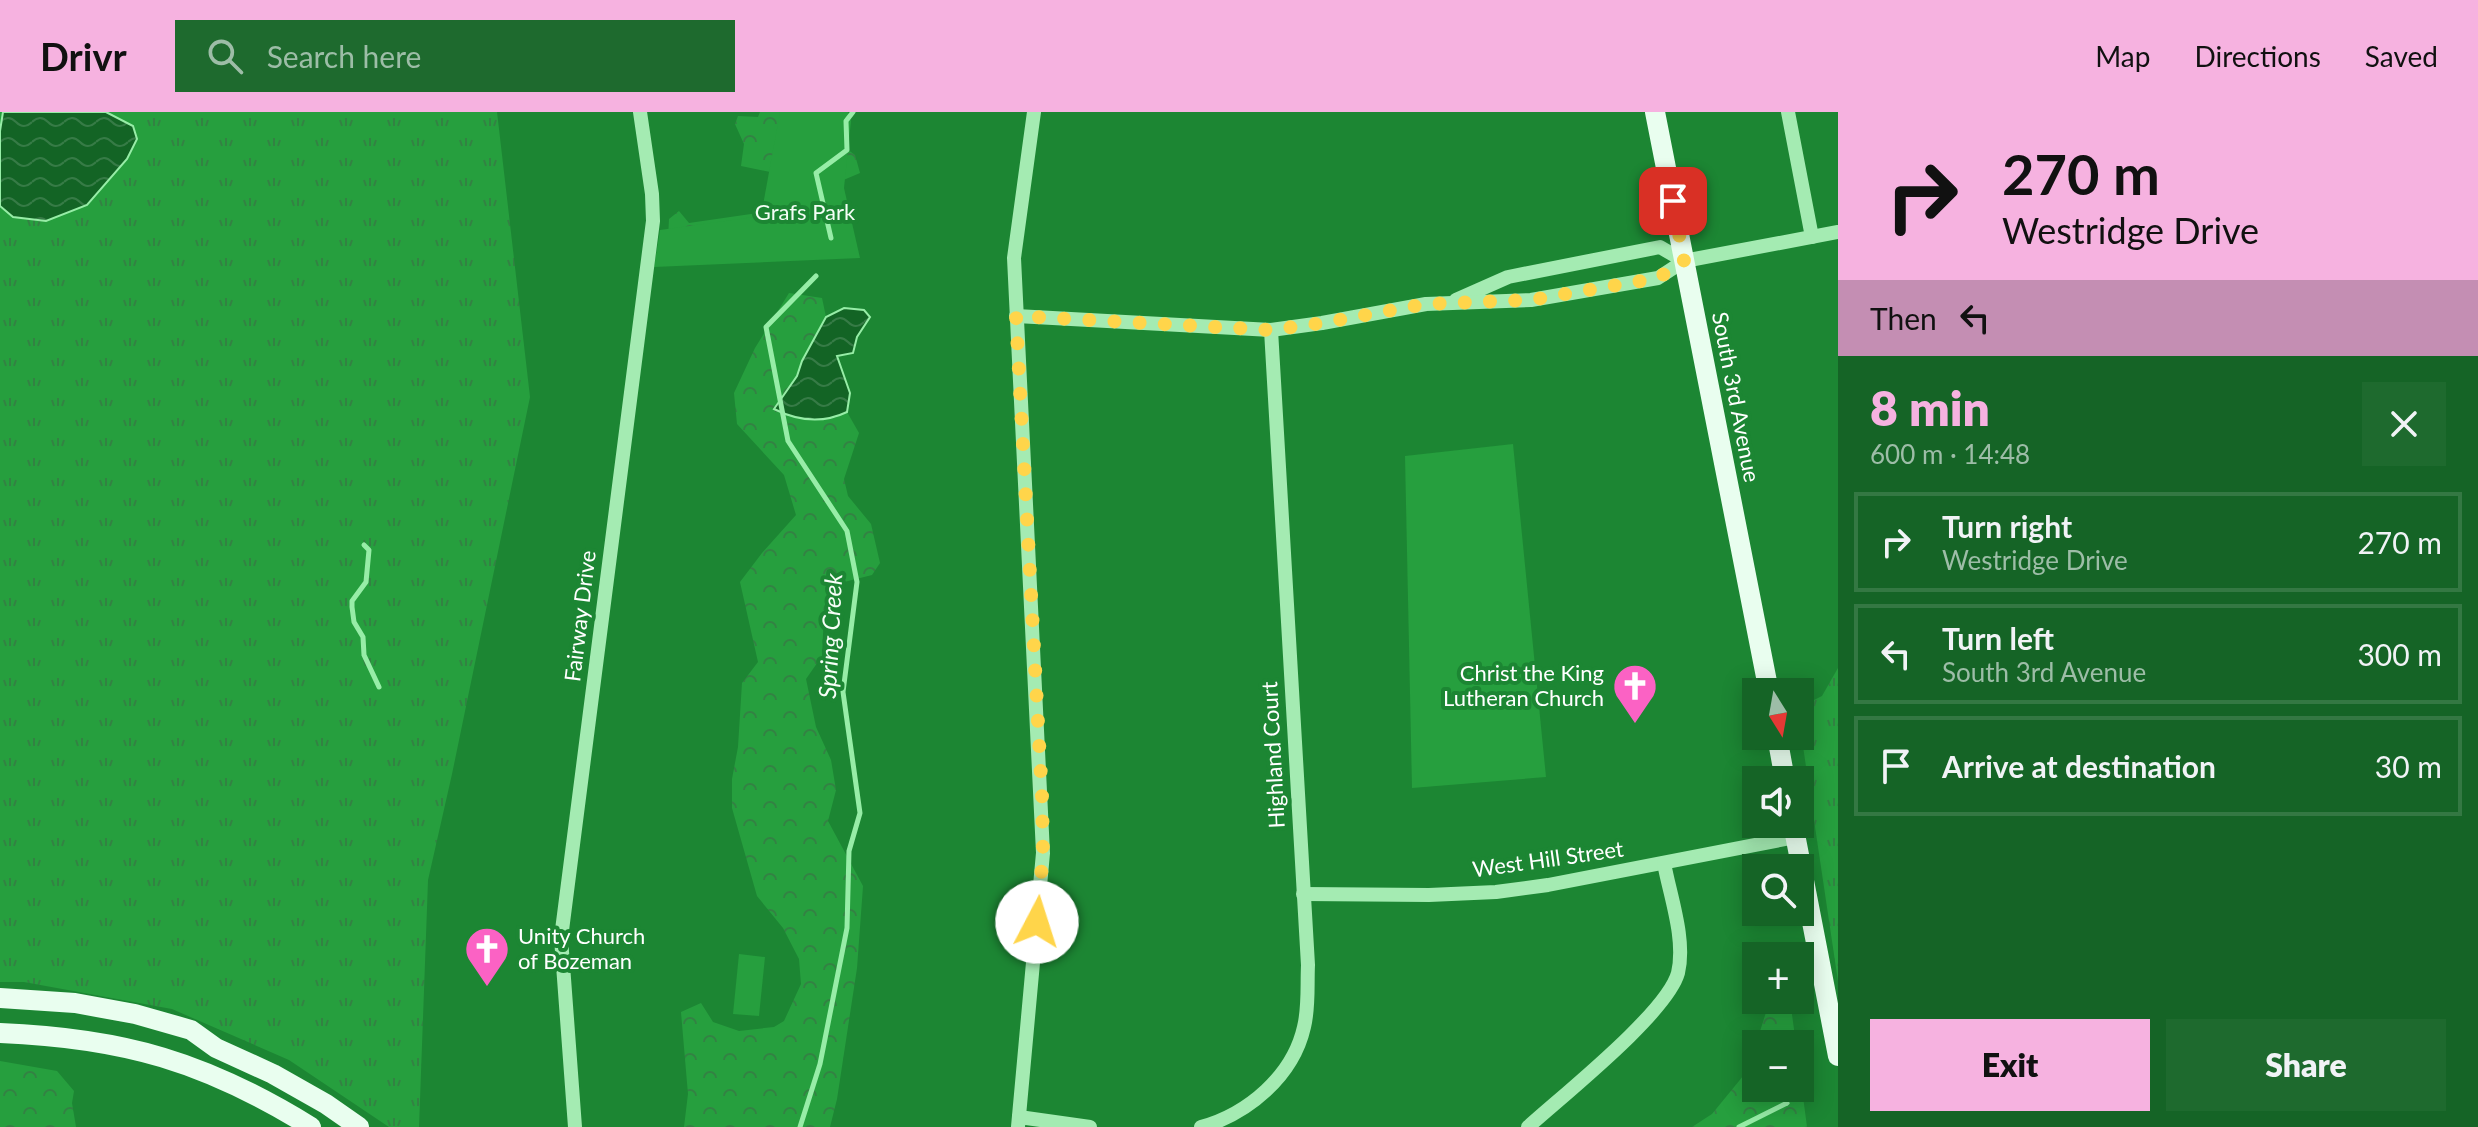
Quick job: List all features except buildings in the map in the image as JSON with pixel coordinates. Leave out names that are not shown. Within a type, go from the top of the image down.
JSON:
[{"type":"main road","name":"South 3rd Avenue","points":[[1655,112],[1766,678]]},
{"type":"main road","points":[[1795,838],[1838,1056]]},
{"type":"main road","points":[[0,998],[75,1003],[183,1027],[216,1048],[286,1081],[359,1127]]},
{"type":"main road","points":[[0,1033],[92,1040],[151,1052],[264,1098],[311,1127]]},
{"type":"street","name":"Fairway Drive","points":[[575,1127],[561,938],[653,221],[640,112]]},
{"type":"street","points":[[1034,112],[1014,258],[1043,853],[1018,1122],[1090,1127]]},
{"type":"street","points":[[1788,112],[1812,237]]},
{"type":"street","points":[[1016,316],[1271,330],[1426,304],[1489,304],[1545,298],[1658,278],[1684,261],[1838,232]]},
{"type":"street","points":[[1450,303],[1508,277],[1660,247],[1684,261]]},
{"type":"street","name":"Highland Court","points":[[1201,1127],[1229,1117],[1276,1081],[1294,1056],[1307,1010],[1308,965],[1271,330]]},
{"type":"street","name":"West Hill Street","points":[[1303,894],[1496,892],[1664,863],[1766,838]]},
{"type":"street","points":[[1528,1127],[1655,1010],[1674,983],[1678,971],[1679,942],[1664,863]]},
{"type":"green space","points":[[0,112],[497,112],[530,397],[428,880],[419,1127],[389,1127],[289,1060],[172,1009],[24,982],[0,982]]},
{"type":"green space","points":[[760,112],[841,112],[843,146],[855,155],[860,173],[834,184],[836,211],[668,240],[669,219],[679,211],[689,223],[758,213],[777,180],[775,173],[741,166],[744,144],[735,124],[738,116],[758,117]]},
{"type":"green space","name":"Grafs Park","points":[[780,112],[848,112],[851,121],[844,188],[860,258],[654,267],[660,230],[761,216]]},
{"type":"green space","points":[[789,293],[822,298],[826,317],[797,376],[775,408],[835,418],[847,412],[859,433],[844,479],[848,496],[871,524],[880,563],[872,575],[840,583],[824,612],[822,656],[806,679],[816,727],[831,760],[836,790],[828,821],[863,886],[857,968],[830,1127],[684,1127],[688,1094],[681,1012],[701,1003],[713,1022],[739,1031],[774,1027],[784,1021],[801,984],[799,959],[783,928],[757,896],[732,808],[742,683],[758,662],[740,582],[796,515],[784,475],[737,424],[734,393],[755,348]]},
{"type":"green space","points":[[1513,444],[1546,777],[1412,788],[1405,456]]},
{"type":"green space","points":[[1838,668],[1838,981],[1814,820],[1814,766],[1806,766],[1804,750],[1814,750],[1814,700],[1822,696]]},
{"type":"green space","points":[[739,954],[765,957],[759,1016],[733,1014]]},
{"type":"green space","points":[[1765,1014],[1792,1014],[1794,1030],[1760,1030]]},
{"type":"green space","points":[[0,1061],[57,1071],[74,1091],[72,1103],[76,1127],[0,1127]]},
{"type":"green space","points":[[1742,1077],[1742,1102],[1804,1102],[1807,1127],[1692,1127],[1712,1114]]},
{"type":"water","points":[[3,112],[106,112],[133,126],[137,139],[127,159],[87,205],[46,221],[13,217],[0,206]]},
{"type":"water","points":[[844,308],[864,310],[870,317],[857,337],[853,353],[837,356],[850,393],[847,412],[810,420],[774,409],[797,376],[826,317]]},
{"type":"waterway","name":"Spring Creek","points":[[831,238],[816,173],[847,150],[846,121],[853,112]]},
{"type":"waterway","name":"Spring Creek","points":[[800,1127],[820,1064],[847,928],[849,851],[860,813],[843,692],[857,582],[847,531],[788,441],[766,327],[816,276]]},
{"type":"waterway","points":[[364,545],[369,550],[366,582],[352,601],[352,607],[354,622],[363,637],[364,655],[379,687]]},
{"type":"waterway","points":[[1739,1127],[1787,1103]]},
{"type":"place","name":"Christ the King Lutheran Church","points":[[1635,725]]},
{"type":"place","name":"Unity Church of Bozeman","points":[[487,988]]},
{"type":"route","points":[[1037,922],[1043,853],[1042,796],[1016,316],[1271,330],[1426,304],[1489,304],[1557,296],[1658,278],[1684,261],[1673,201]]}]
